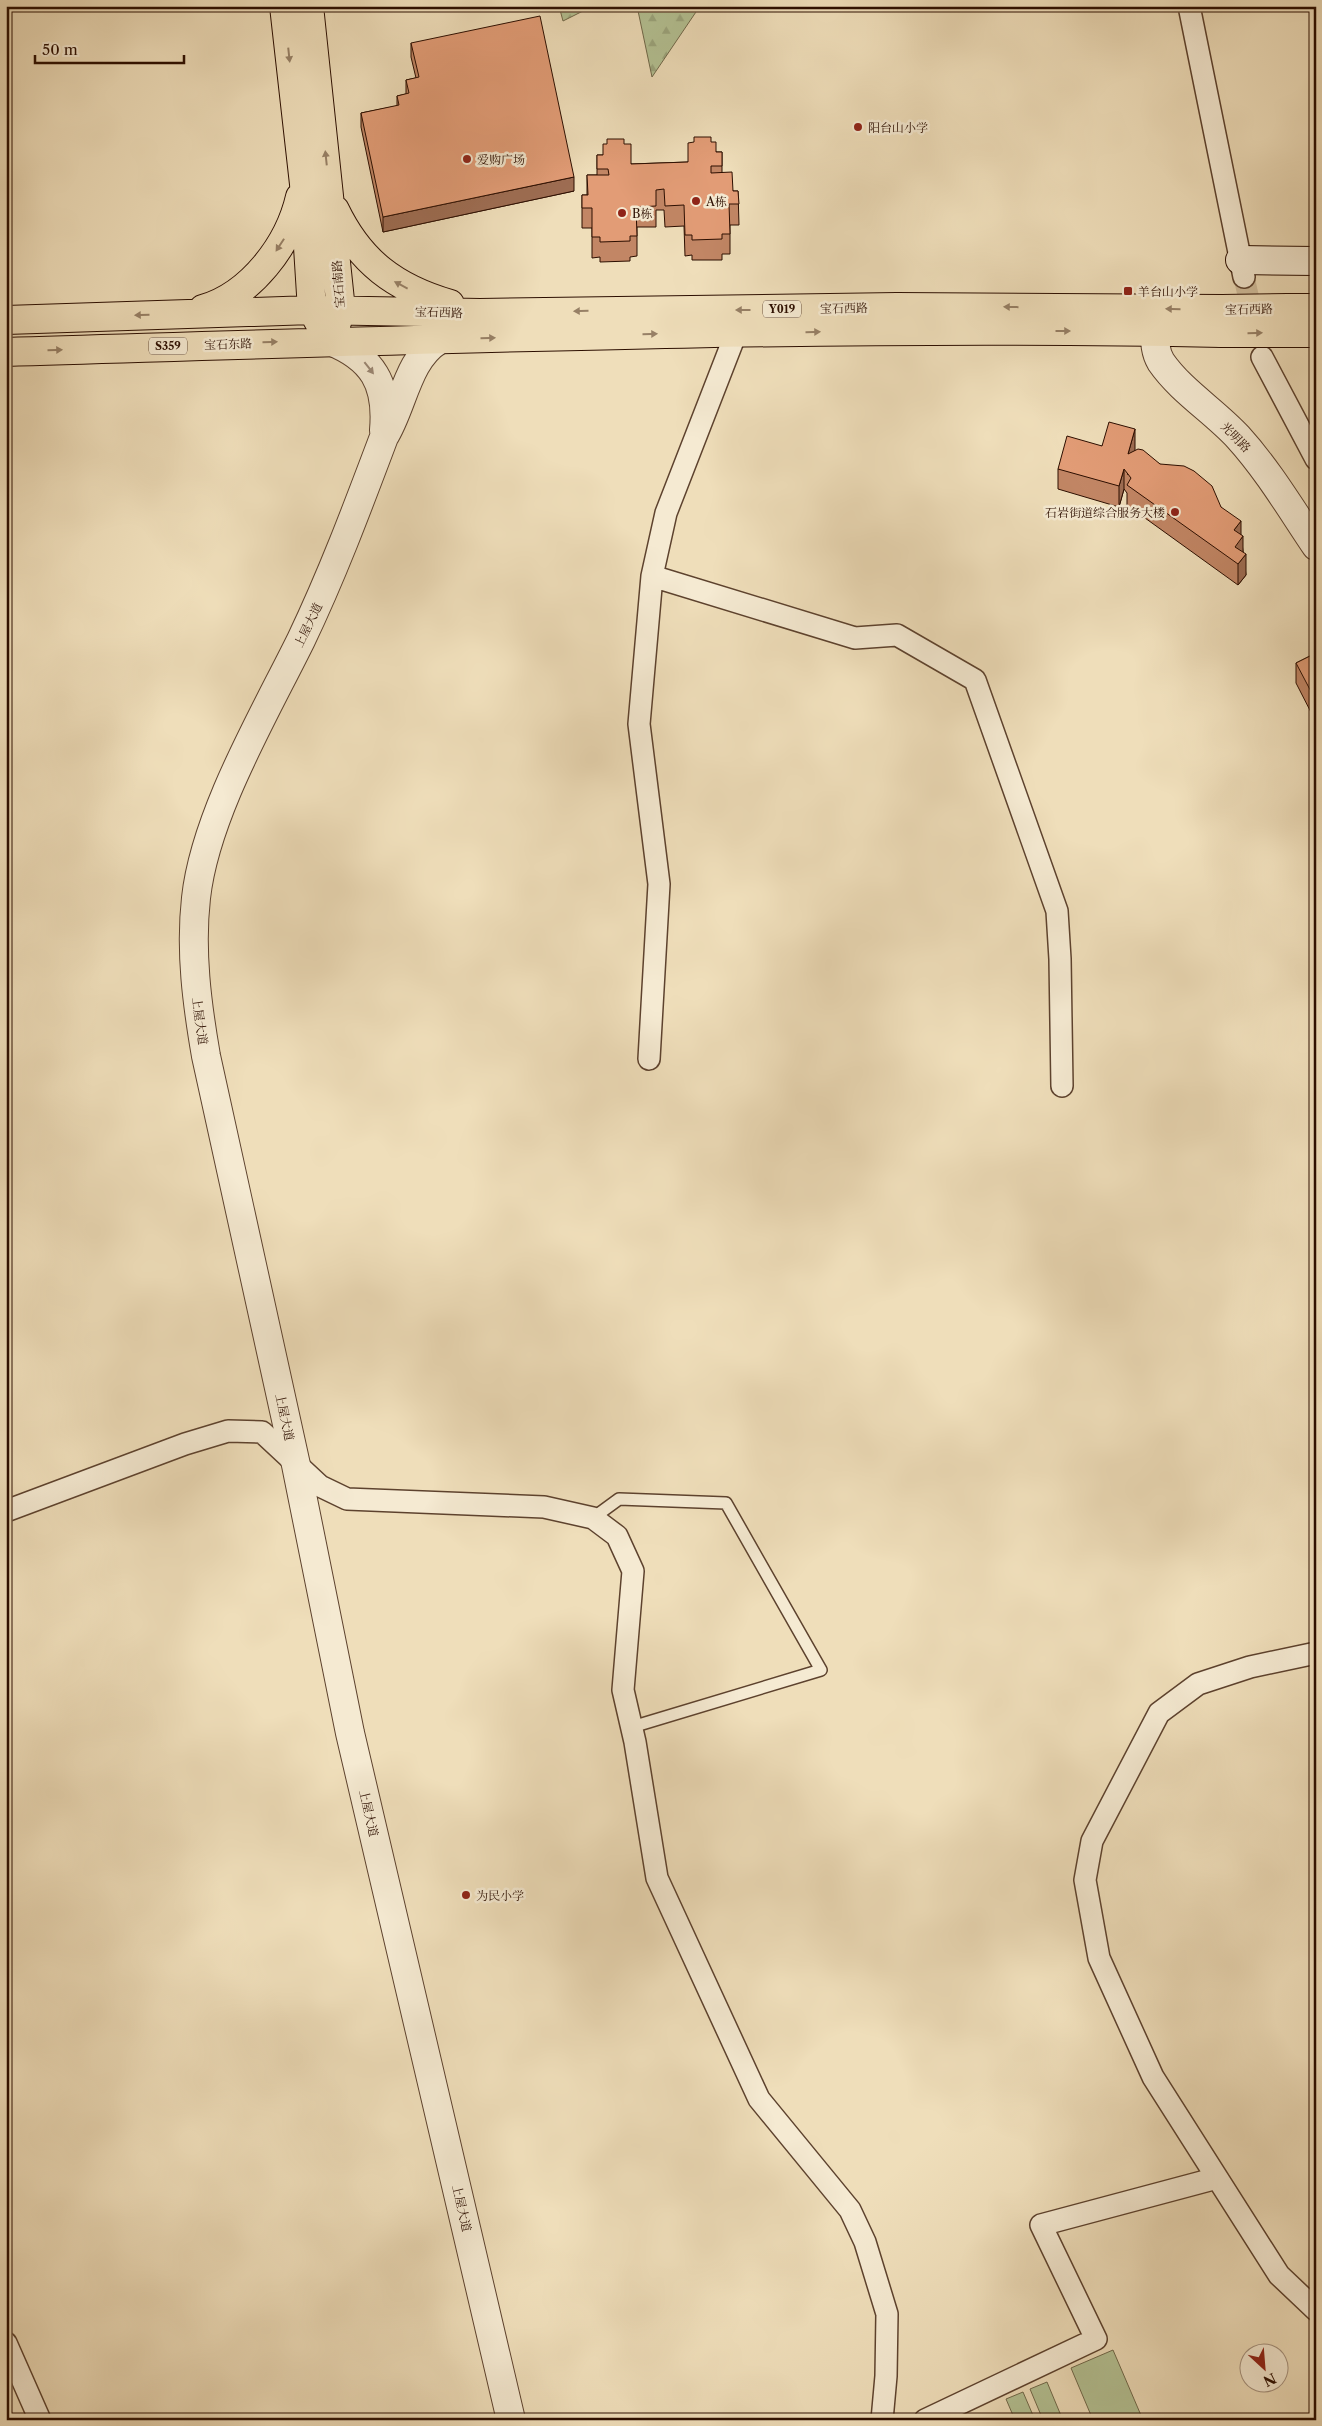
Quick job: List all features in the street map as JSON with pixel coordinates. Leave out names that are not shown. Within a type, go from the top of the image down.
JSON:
[{"type":"main road","name":"宝石南路","points":[[284,6],[304,184],[312,310],[330,341]]},
{"type":"main road","name":"宝石南路","points":[[309,6],[341,310],[330,341]]},
{"type":"main road","points":[[190,313],[214,306],[230,297],[266,265],[289,231],[297,212],[304,184]]},
{"type":"main road","points":[[330,200],[362,254],[394,281],[413,291],[480,313]]},
{"type":"main road","name":"宝石西路","points":[[312,310],[480,313],[915,307],[1222,321],[1288,320],[1316,308]]},
{"type":"main road","points":[[6,320],[312,310]]},
{"type":"main road","name":"宝石西路","points":[[1288,320],[1316,333]]},
{"type":"main road","name":"宝石西路","points":[[330,341],[736,333],[1155,332],[1222,321]]},
{"type":"main road","name":"宝石东路","points":[[6,352],[330,341]]},
{"type":"street","points":[[1189,6],[1242,269],[1316,261]]},
{"type":"street","name":"光明路","points":[[1155,332],[1156,346],[1162,362],[1243,443],[1277,487],[1316,546]]},
{"type":"street","points":[[649,1059],[659,884],[639,724],[652,576],[666,513],[736,333]]},
{"type":"street","name":"上屋大道","points":[[439,340],[425,350],[404,389],[396,416],[384,437],[331,576],[227,795],[203,862],[196,898],[194,947],[200,1021],[296,1465],[350,1733],[512,2420]]},
{"type":"street","name":"上屋大道","points":[[330,341],[359,356],[380,382],[384,402],[384,437]]},
{"type":"street","points":[[1262,357],[1316,459]]},
{"type":"street","points":[[652,576],[855,638],[897,635],[975,680],[1057,911],[1060,959],[1062,1086]]},
{"type":"street","points":[[6,1511],[176,1448],[228,1431],[262,1432],[320,1486],[346,1499],[544,1508],[593,1518],[617,1536],[633,1571],[622,1690],[632,1728],[657,1878],[759,2099],[850,2210],[865,2242],[887,2314],[886,2376],[882,2420]]},
{"type":"street","points":[[1316,1653],[1250,1668],[1198,1684],[1159,1714],[1092,1841],[1085,1880],[1099,1958],[1153,2077],[1279,2275],[1316,2310]]},
{"type":"street","points":[[925,2420],[1096,2339],[1041,2225],[1217,2178]]},
{"type":"street","points":[[6,2343],[40,2420]]},
{"type":"lane","points":[[593,1518],[619,1499],[726,1503],[821,1670],[632,1728]]},
{"type":"green space","points":[[559,6],[593,6],[563,21]]},
{"type":"green space","points":[[637,6],[700,6],[652,77]]},
{"type":"green space","points":[[1113,2350],[1143,2420],[1093,2420],[1071,2368]]},
{"type":"green space","points":[[1047,2382],[1062,2418],[1043,2420],[1030,2389]]},
{"type":"green space","points":[[1023,2392],[1035,2420],[1015,2420],[1006,2399]]},
{"type":"building","name":"爱购广场","points":[[540,16],[574,177],[383,217],[361,113],[399,105],[397,96],[409,93],[406,80],[419,77],[411,43]]},
{"type":"building","points":[[694,137],[711,137],[711,142],[716,142],[716,152],[722,152],[722,166],[711,166],[711,173],[732,172],[733,191],[738,191],[739,204],[729,204],[730,234],[722,234],[722,239],[692,240],[692,235],[685,235],[684,205],[665,206],[664,189],[656,190],[656,206],[636,207],[637,236],[630,236],[630,241],[600,242],[600,237],[592,237],[592,208],[582,208],[582,195],[588,195],[587,175],[609,175],[608,169],[597,169],[597,155],[603,155],[603,144],[607,144],[607,139],[624,139],[624,144],[631,144],[631,164],[688,162],[688,143],[694,142]]},
{"type":"building","points":[[1109,422],[1135,429],[1128,454],[1138,449],[1143,450],[1160,464],[1184,466],[1194,471],[1212,486],[1221,507],[1241,521],[1234,530],[1243,536],[1235,547],[1246,554],[1238,564],[1127,485],[1131,478],[1124,469],[1119,486],[1058,469],[1067,436],[1102,446]]},
{"type":"building","points":[[1316,653],[1316,701],[1296,663]]},
{"type":"tunnel","points":[[1244,277],[1254,322]]},
{"type":"place","name":"阳台山小学","points":[[858,127]]},
{"type":"place","name":"爱购广场","points":[[467,159]]},
{"type":"place","name":"A栋","points":[[696,201]]},
{"type":"place","name":"B栋","points":[[622,213]]},
{"type":"place","name":"羊台山小学","points":[[1128,291]]},
{"type":"place","name":"石岩街道综合服务大楼","points":[[1175,512]]},
{"type":"place","name":"为民小学","points":[[466,1895]]}]
